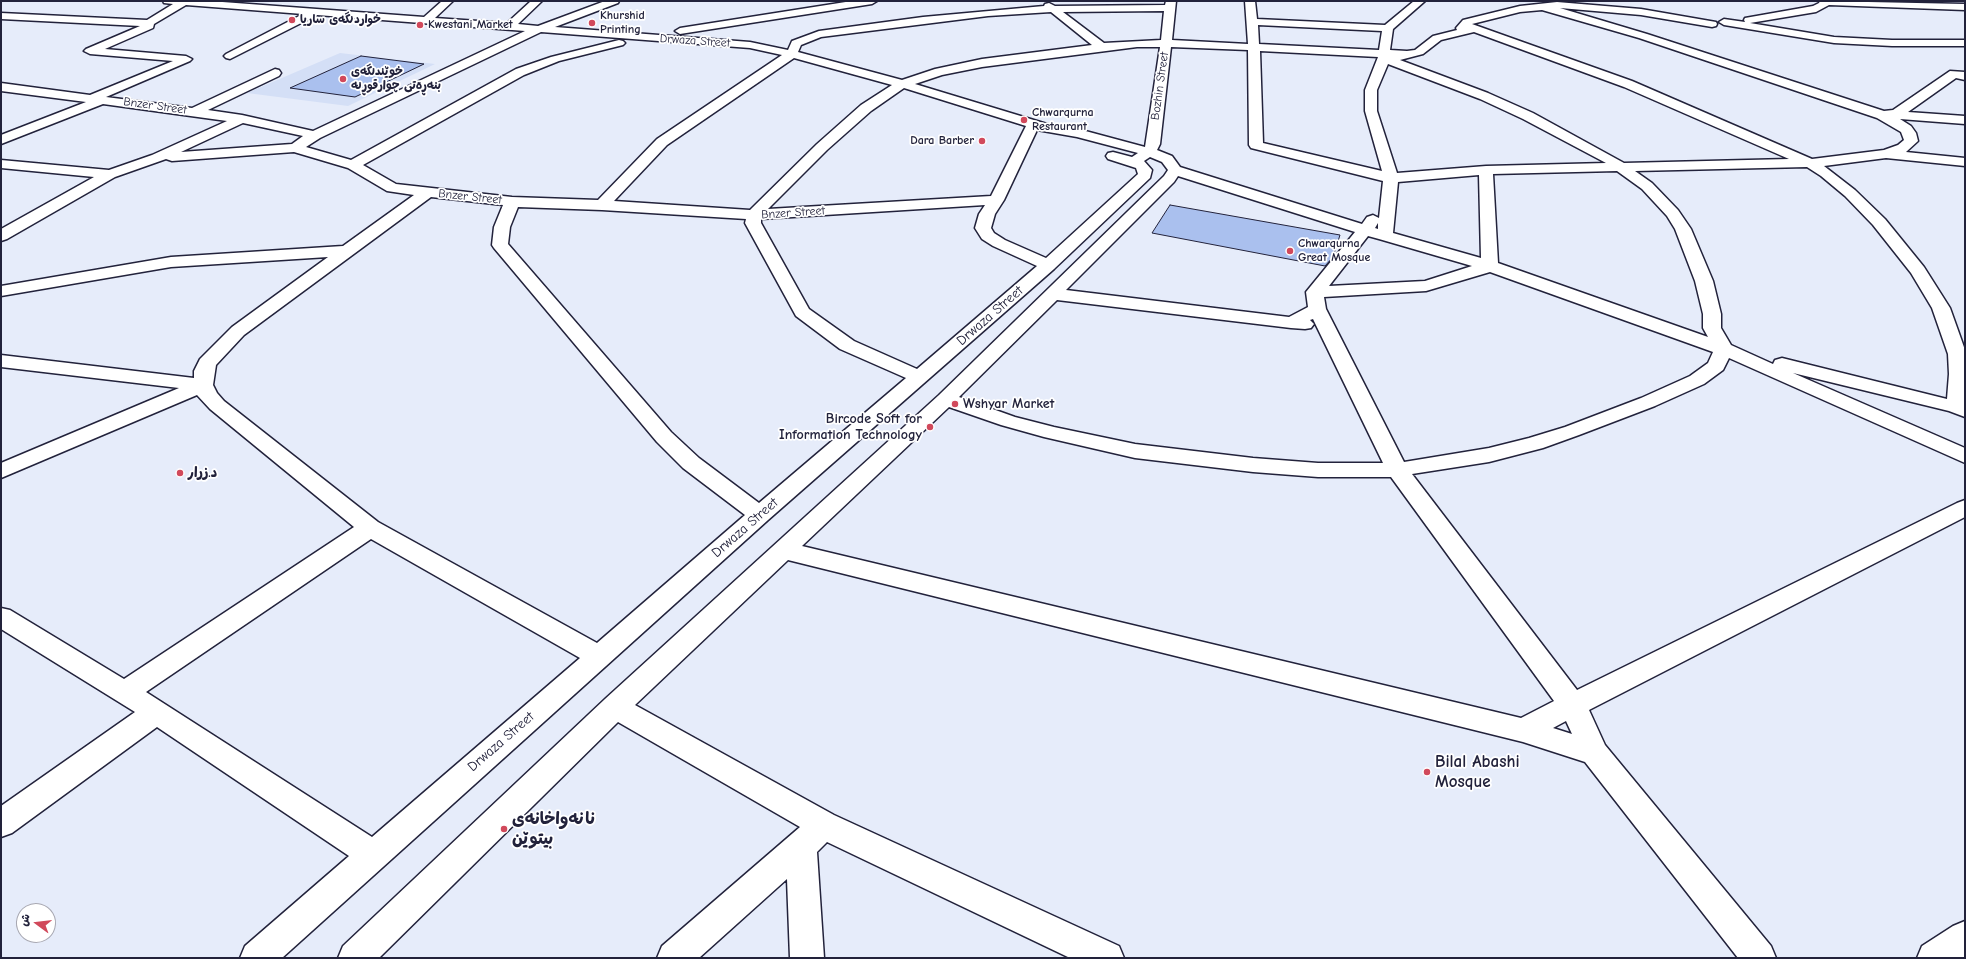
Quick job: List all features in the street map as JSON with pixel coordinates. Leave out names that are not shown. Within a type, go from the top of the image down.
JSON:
[{"type":"street","name":"Drwaza Street","points":[[168,1],[642,38],[794,48],[1039,127],[1050,136],[1066,143],[1142,157],[1167,159],[1175,170],[1169,179],[946,399],[615,707],[355,958]]},
{"type":"street","points":[[230,56],[328,1]]},
{"type":"street","points":[[426,21],[448,1]]},
{"type":"street","points":[[509,27],[537,1]]},
{"type":"street","points":[[157,158],[294,148],[315,135],[536,30],[614,1]]},
{"type":"street","points":[[352,165],[520,72],[555,59],[593,48],[642,38],[872,1]]},
{"type":"street","points":[[1044,1],[1102,46]]},
{"type":"street","points":[[1250,1],[1253,22],[1256,145],[1391,178],[1486,170],[1810,163],[1886,154],[1965,162]]},
{"type":"street","points":[[1384,236],[1391,178],[1371,111],[1371,90],[1388,28],[1420,1]]},
{"type":"street","points":[[1641,12],[1644,1]]},
{"type":"street","points":[[1,16],[148,23],[184,2]]},
{"type":"street","points":[[1681,29],[1724,22],[1757,20],[1816,9],[1825,2],[1965,7]]},
{"type":"street","points":[[1546,3],[1563,12],[1643,36],[1888,115],[1965,120]]},
{"type":"street","points":[[1465,29],[1468,22],[1546,3],[1641,12],[1712,24]]},
{"type":"street","points":[[602,205],[662,142],[794,48],[820,34],[923,20],[1053,9],[1171,4]]},
{"type":"street","name":"Bozhin Street","points":[[1142,157],[1153,144],[1171,4]]},
{"type":"street","points":[[771,17],[783,30],[794,48]]},
{"type":"street","points":[[1757,20],[1785,33]]},
{"type":"street","points":[[1253,22],[1388,28]]},
{"type":"street","points":[[1724,22],[1785,33],[1862,42],[1965,43]]},
{"type":"street","points":[[1,140],[98,99],[186,59],[90,51],[149,26],[148,23]]},
{"type":"street","points":[[920,377],[847,345],[802,312],[753,223],[754,215],[822,147],[866,108],[902,84],[939,72],[982,63],[1102,46],[1166,43],[1380,55],[1412,55],[1419,52],[1433,40],[1465,29],[1628,84],[1810,163],[1838,182],[1879,222],[1918,271],[1941,308],[1957,354],[1960,409],[1724,349],[1712,328],[1712,314],[1704,281],[1682,228],[1673,213],[1647,186],[1624,168],[1555,130],[1502,104],[1380,55]]},
{"type":"street","points":[[1643,36],[1666,32]]},
{"type":"street","points":[[194,112],[275,73]]},
{"type":"street","points":[[1888,115],[1954,74],[1965,76]]},
{"type":"street","name":"Bnzer Street","points":[[3,88],[98,99],[242,119],[315,135]]},
{"type":"street","points":[[1886,154],[1903,148],[1911,141],[1909,133],[1906,129],[1888,115]]},
{"type":"street","points":[[1,236],[110,174],[157,158],[242,119]]},
{"type":"street","points":[[1039,127],[987,214],[983,228],[988,236],[999,243],[1048,265]]},
{"type":"street","name":"Bnzer Street","points":[[294,148],[352,165],[392,188],[512,202],[602,205],[754,215],[996,200]]},
{"type":"street","name":"Drwaza Street","points":[[257,958],[599,656],[1048,265],[1142,179],[1145,170],[1142,157]]},
{"type":"street","points":[[1,164],[110,174]]},
{"type":"street","points":[[1175,170],[1384,236],[1490,266],[1724,349],[1965,456]]},
{"type":"street","points":[[1486,170],[1490,266]]},
{"type":"street","points":[[428,192],[229,338],[207,363],[204,371],[203,385],[208,396],[217,405],[370,528],[599,656]]},
{"type":"street","points":[[1388,201],[1333,269],[1319,309],[1397,470],[1573,706],[1595,754],[1759,958]]},
{"type":"street","points":[[512,202],[502,227],[500,245],[664,437],[691,463],[760,515]]},
{"type":"street","points":[[1,291],[171,262],[346,251]]},
{"type":"street","points":[[1054,294],[1291,323],[1319,309],[1386,288],[1426,286],[1490,266]]},
{"type":"street","points":[[1333,269],[1386,288]]},
{"type":"street","points":[[946,399],[1008,421],[1051,433],[1135,450],[1260,466],[1318,470],[1397,470],[1489,454],[1536,443],[1572,431],[1648,402],[1698,380],[1716,366],[1724,349]]},
{"type":"street","points":[[1,361],[203,385]]},
{"type":"street","points":[[1,471],[203,385]]},
{"type":"street","points":[[1523,730],[1965,508]]},
{"type":"street","points":[[125,692],[370,528]]},
{"type":"street","points":[[783,550],[1523,730],[1595,754]]},
{"type":"street","points":[[1,617],[157,712],[372,855]]},
{"type":"street","points":[[615,707],[823,825],[1107,958]]},
{"type":"street","points":[[1,823],[157,712]]},
{"type":"street","points":[[674,958],[802,847],[823,825]]},
{"type":"street","points":[[802,847],[807,958]]},
{"type":"street","points":[[1934,958],[1965,937]]},
{"type":"shaded area","name":"خوێندنگەی بنەڕەتی چوارقوڕنە","points":[[340,53],[435,64],[348,106],[247,93]]},
{"type":"building","points":[[361,56],[424,64],[355,97],[290,88]]},
{"type":"building","name":"Chwarqurna Great Mosque","points":[[1170,205],[1340,235],[1333,257],[1325,266],[1152,233]]},
{"type":"place","name":"خواردنگەی ساریا","points":[[292,20]]},
{"type":"place","name":"Khurshid Printing","points":[[592,23]]},
{"type":"place","name":"Kwestani Market","points":[[420,25]]},
{"type":"place","name":"خوێندنگەی بنەڕەتی چوارقوڕنە","points":[[343,79]]},
{"type":"place","name":"Chwarqurna Restaurant","points":[[1024,120]]},
{"type":"place","name":"Dara Barber","points":[[982,141]]},
{"type":"place","name":"Chwarqurna Great Mosque","points":[[1290,251]]},
{"type":"place","name":"Wshyar Market","points":[[955,404]]},
{"type":"place","name":"Bircode Soft for Information Technology","points":[[930,427]]},
{"type":"place","name":"د.زرار","points":[[180,473]]},
{"type":"place","name":"Bilal Abashi Mosque","points":[[1427,772]]},
{"type":"place","name":"نانەواخانەی بیتوێن","points":[[504,829]]}]
